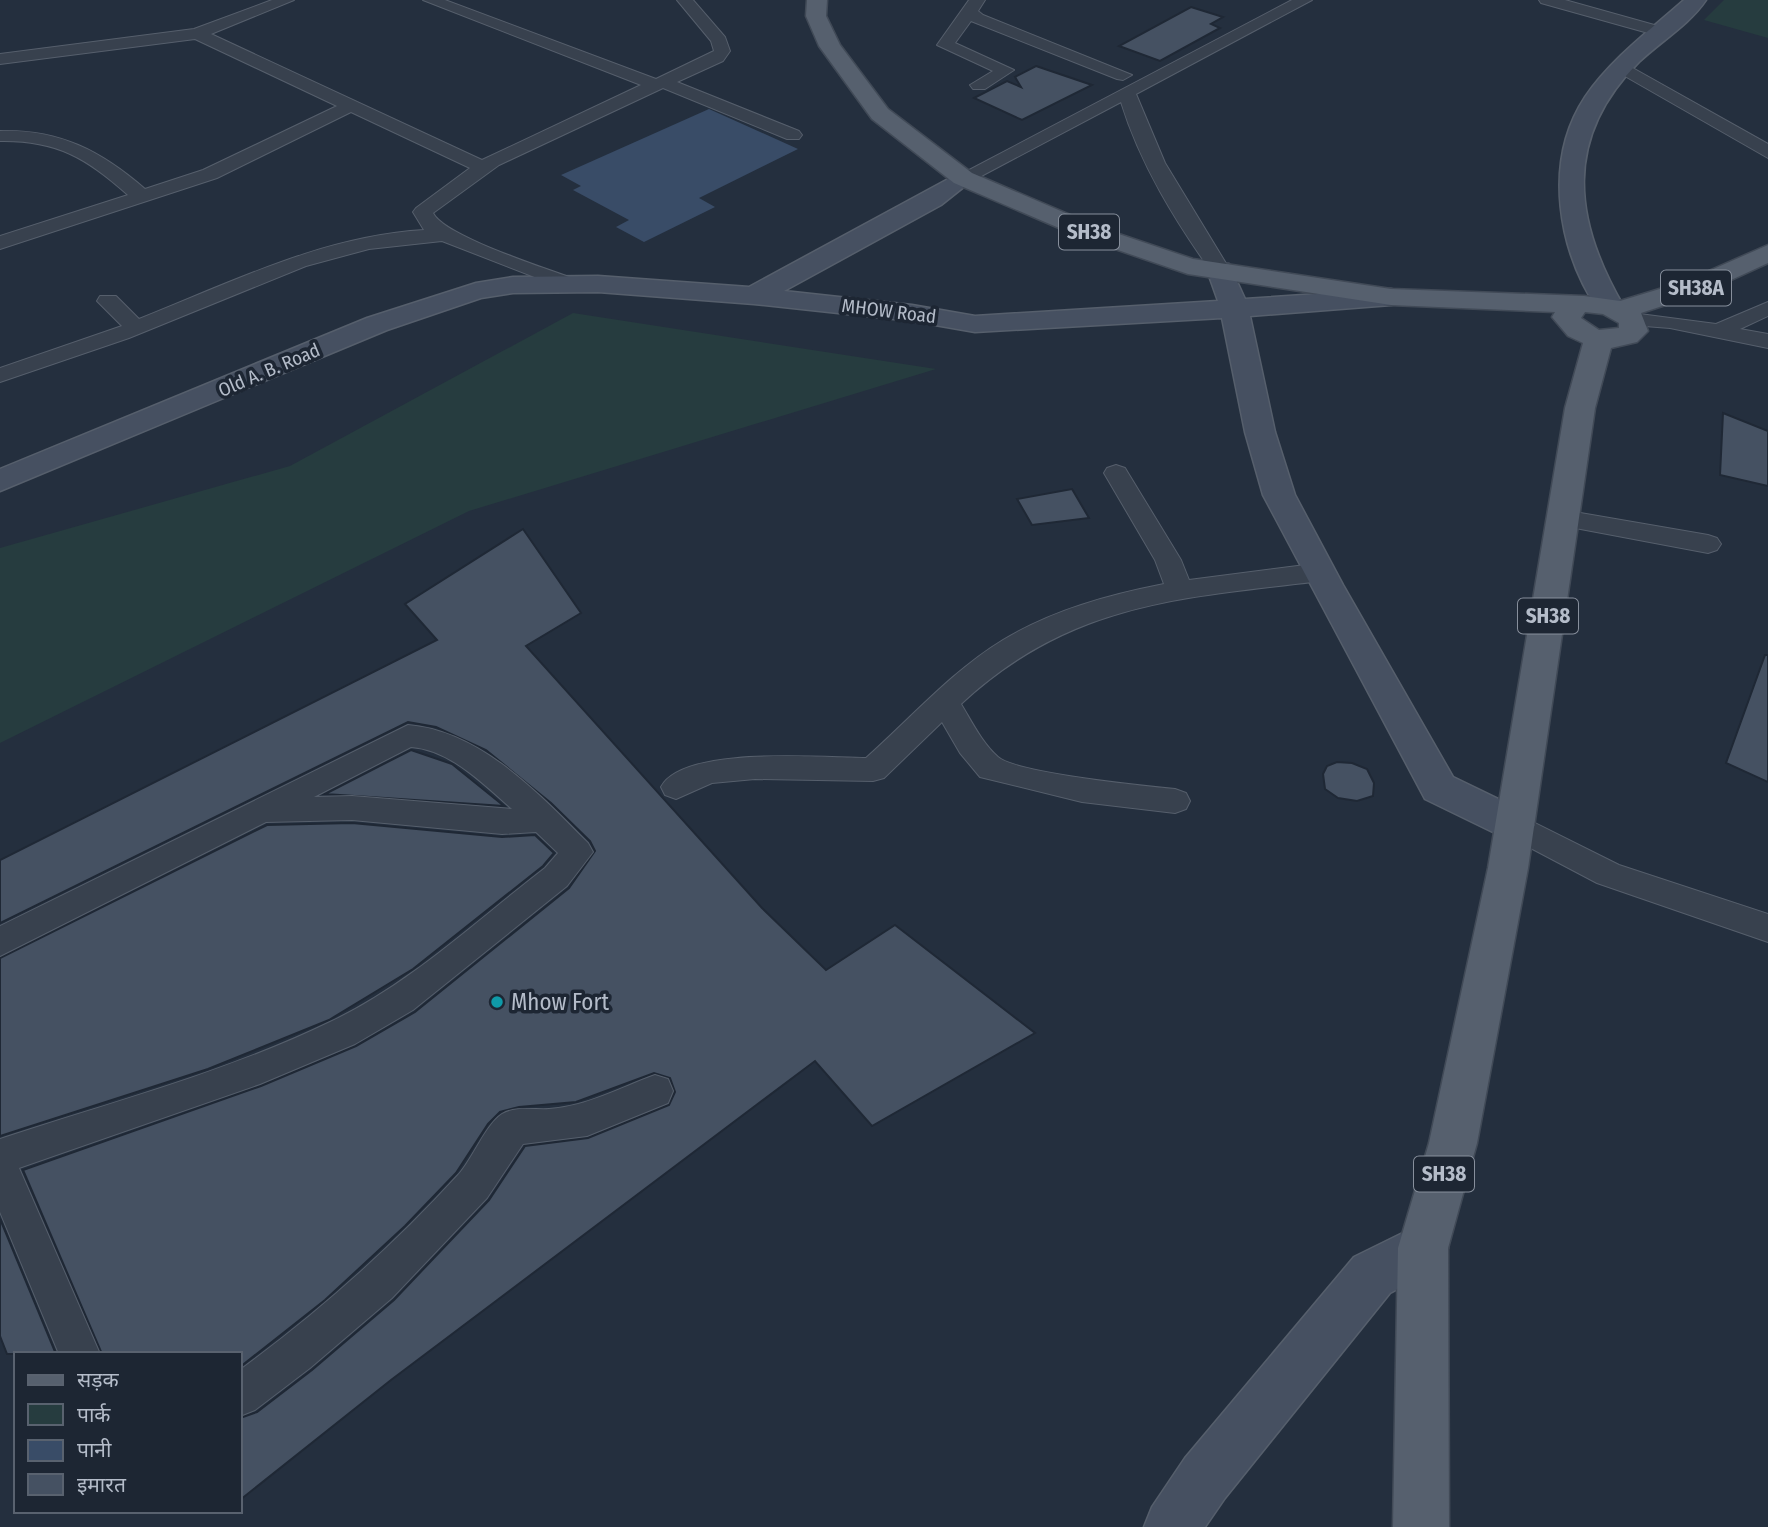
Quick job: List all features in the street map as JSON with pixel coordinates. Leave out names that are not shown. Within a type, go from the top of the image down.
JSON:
[{"type":"main road","name":"SH38","points":[[817,0],[816,16],[830,46],[880,114],[963,178],[1089,232],[1188,266],[1391,296],[1484,302],[1629,336],[1635,326],[1620,312],[1583,324]]},
{"type":"main road","name":"SH38A","points":[[1620,312],[1677,295],[1722,277],[1768,253]]},
{"type":"main road","name":"SH38","points":[[1421,1527],[1423,1248],[1453,1143],[1515,825],[1580,408],[1583,324]]},
{"type":"street","points":[[0,59],[197,34],[286,0]]},
{"type":"street","points":[[430,0],[793,135]]},
{"type":"street","points":[[557,284],[445,235],[429,225],[423,212],[483,167],[718,57],[722,51],[719,40],[685,0]]},
{"type":"street","points":[[754,296],[932,200],[963,178],[1128,95],[1304,0]]},
{"type":"street","points":[[1547,0],[1660,31]]},
{"type":"street","points":[[1696,0],[1622,67],[1594,100],[1577,135],[1572,187],[1581,247],[1591,274],[1620,312],[1768,341]]},
{"type":"street","points":[[979,85],[1006,70],[945,45],[973,6],[1002,30],[1123,75]]},
{"type":"street","points":[[197,34],[483,167]]},
{"type":"street","points":[[1622,67],[1768,152]]},
{"type":"street","points":[[1128,95],[1135,123],[1220,270],[1234,308],[1260,432],[1279,495],[1439,788],[1608,874],[1768,928]]},
{"type":"street","points":[[0,243],[210,174],[350,106]]},
{"type":"street","points":[[0,136],[37,136],[77,147],[92,154],[142,197]]},
{"type":"street","points":[[0,375],[136,328],[328,251],[390,237],[445,235]]},
{"type":"street","points":[[1581,247],[1570,265],[1568,281],[1583,324]]},
{"type":"street","name":"MHOW Road","points":[[557,284],[754,296],[912,313],[975,324],[1391,296]]},
{"type":"street","name":"Old A. B. Road","points":[[0,481],[377,324],[476,291],[513,285],[557,284]]},
{"type":"street","points":[[108,301],[136,328]]},
{"type":"street","points":[[1719,331],[1768,309]]},
{"type":"street","points":[[1116,473],[1168,560],[1180,592]]},
{"type":"street","points":[[1563,518],[1708,544]]},
{"type":"street","points":[[676,788],[708,772],[755,768],[873,770],[946,703],[1012,648],[1054,624],[1102,607],[1180,592],[1321,572]]},
{"type":"street","points":[[946,703],[970,745],[991,769],[1082,790],[1175,800]]},
{"type":"street","points":[[0,942],[408,736],[438,740],[469,759],[542,819],[577,852],[556,877],[401,999],[343,1033],[260,1068],[0,1157]]},
{"type":"street","points":[[262,811],[352,808],[502,822],[542,819]]},
{"type":"street","points":[[242,1394],[296,1354],[378,1284],[474,1185],[513,1127],[550,1127],[604,1116],[655,1091]]},
{"type":"street","points":[[0,1168],[79,1352]]},
{"type":"street","points":[[1172,1527],[1205,1478],[1372,1275],[1423,1248]]},
{"type":"green space","points":[[1724,0],[1768,0],[1768,38],[1704,20]]},
{"type":"green space","points":[[573,313],[936,369],[469,511],[0,743],[0,548],[290,466]]},
{"type":"water","points":[[709,109],[798,149],[699,198],[715,207],[644,242],[616,227],[629,220],[573,190],[581,186],[561,175]]},
{"type":"building","points":[[1191,7],[1223,17],[1211,24],[1220,28],[1160,61],[1119,46]]},
{"type":"building","points":[[1036,66],[1092,85],[1022,120],[974,98],[1007,81],[1021,87],[1015,77]]},
{"type":"building","points":[[1723,413],[1768,431],[1768,486],[1720,475]]},
{"type":"building","points":[[1072,489],[1089,518],[1032,525],[1017,499]]},
{"type":"building","name":"Mhow Fort","points":[[523,529],[581,613],[526,646],[762,908],[826,970],[895,925],[1035,1033],[872,1126],[815,1061],[391,1380],[242,1498],[242,1417],[257,1412],[312,1370],[394,1300],[489,1200],[525,1146],[588,1138],[669,1105],[675,1092],[670,1078],[654,1073],[576,1102],[519,1107],[500,1112],[488,1124],[456,1173],[405,1226],[325,1300],[242,1365],[242,1352],[101,1352],[23,1170],[261,1086],[356,1046],[415,1012],[569,888],[595,851],[590,841],[551,803],[486,750],[436,727],[408,722],[0,923],[0,860],[437,640],[405,604]]},
{"type":"building","points":[[1765,655],[1768,655],[1768,782],[1726,763]]},
{"type":"building","points":[[411,750],[452,764],[504,806],[325,794]]},
{"type":"building","points":[[1337,762],[1352,763],[1367,769],[1374,783],[1373,796],[1357,801],[1338,798],[1325,789],[1323,774],[1327,766]]},
{"type":"building","points":[[352,823],[502,837],[535,835],[554,853],[543,866],[413,969],[329,1020],[208,1069],[0,1136],[0,958],[267,825]]},
{"type":"building","points":[[0,1219],[55,1352],[7,1354],[0,1336]]},
{"type":"place","name":"Mhow Fort","points":[[497,1002]]}]
